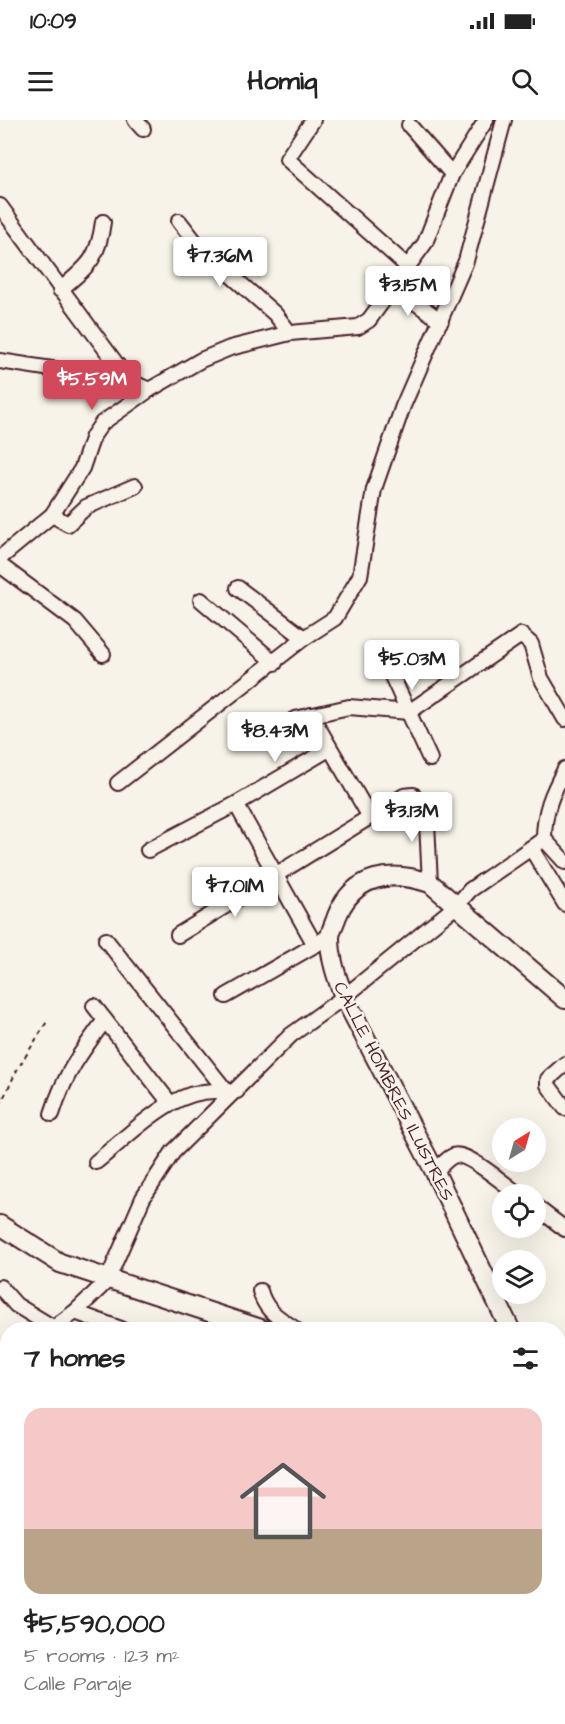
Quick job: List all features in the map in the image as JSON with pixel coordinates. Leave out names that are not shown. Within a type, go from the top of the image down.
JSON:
[{"type":"main road","name":"CALLE HOMBRES ILUSTRES","points":[[507,1322],[435,1172],[344,997],[322,940],[353,890],[369,879],[388,875],[410,877],[430,883],[565,999]]},
{"type":"main road","points":[[0,1225],[60,1263],[107,1281],[239,1322]]},
{"type":"street","points":[[313,120],[287,159],[408,267]]},
{"type":"street","points":[[0,558],[52,515],[82,468],[93,436],[102,423],[149,390],[201,360],[230,348],[290,333],[358,327],[369,320],[425,243],[452,174],[486,120]]},
{"type":"street","points":[[118,783],[275,663],[304,638],[335,618],[360,576],[374,489],[403,406],[466,261],[504,120]]},
{"type":"street","points":[[409,125],[452,174]]},
{"type":"street","points":[[0,206],[129,381]]},
{"type":"street","points":[[179,221],[200,248],[275,314],[290,333]]},
{"type":"street","points":[[60,290],[85,269],[100,249],[103,222]]},
{"type":"street","points":[[394,287],[441,321]]},
{"type":"street","points":[[0,361],[129,381],[149,390]]},
{"type":"street","points":[[52,515],[68,524],[86,507],[135,486]]},
{"type":"street","points":[[0,565],[75,621],[103,654]]},
{"type":"street","points":[[238,588],[304,638]]},
{"type":"street","points":[[201,600],[275,663]]},
{"type":"street","points":[[296,719],[349,707],[409,712],[521,635],[531,644],[541,678],[565,719]]},
{"type":"street","points":[[392,676],[430,759]]},
{"type":"street","points":[[311,715],[370,817]]},
{"type":"street","points":[[148,850],[236,804],[329,749]]},
{"type":"street","points":[[565,769],[549,798],[544,819],[544,839],[565,862]]},
{"type":"street","points":[[178,935],[405,796],[413,795],[427,823],[430,883]]},
{"type":"street","points":[[226,996],[322,940],[276,874],[236,804]]},
{"type":"street","points":[[61,1322],[107,1281],[143,1198],[173,1152],[232,1092],[291,1035],[344,997],[456,906],[470,890],[544,839]]},
{"type":"street","points":[[531,848],[565,904]]},
{"type":"street","points":[[106,940],[232,1092]]},
{"type":"street","points":[[94,1006],[170,1103]]},
{"type":"street","points":[[52,1114],[60,1087],[72,1064],[105,1020]]},
{"type":"street","points":[[565,1064],[548,1079],[548,1085],[565,1107]]},
{"type":"street","points":[[96,1162],[170,1103],[193,1092],[215,1090],[232,1092]]},
{"type":"street","points":[[435,1172],[453,1155],[459,1154],[470,1159],[504,1184]]},
{"type":"street","points":[[546,1215],[565,1229]]},
{"type":"street","points":[[0,1287],[16,1305],[43,1322]]},
{"type":"street","points":[[260,1291],[264,1305],[274,1316],[284,1322]]},
{"type":"street","points":[[75,1312],[102,1322]]},
{"type":"path","points":[[0,1105],[17,1070],[48,1020]]}]
